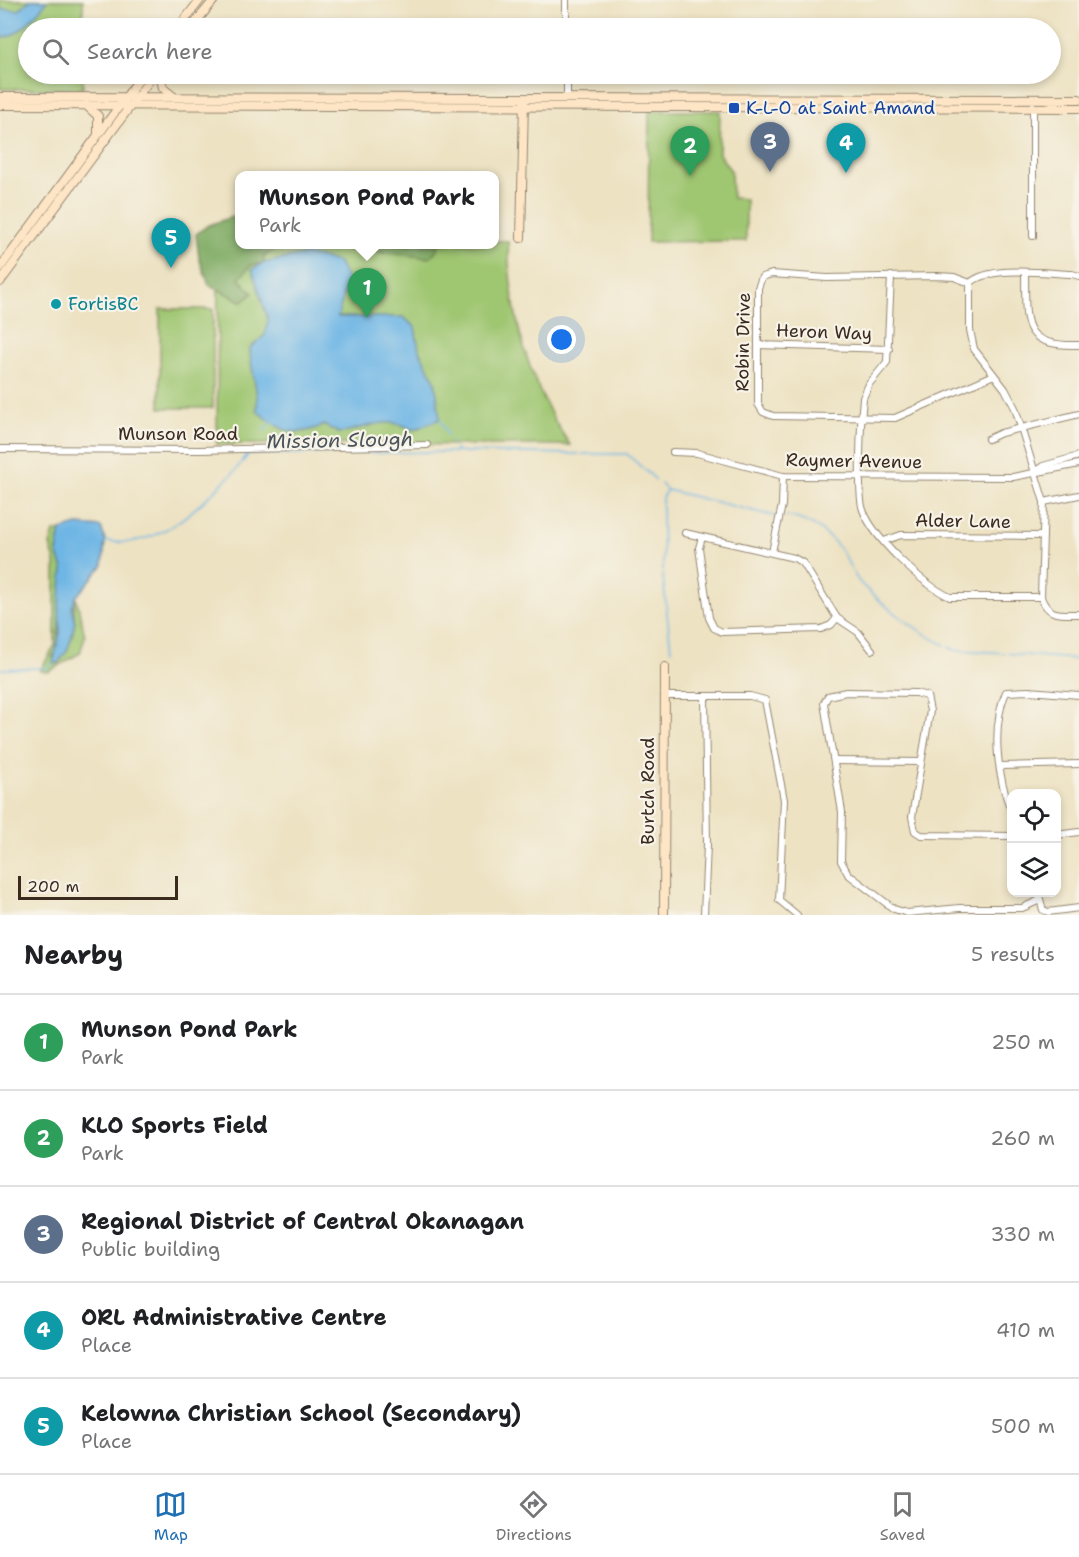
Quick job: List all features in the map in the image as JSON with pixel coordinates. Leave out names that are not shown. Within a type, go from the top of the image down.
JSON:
[{"type":"main road","points":[[186,18],[200,0]]},
{"type":"main road","points":[[199,18],[214,0]]},
{"type":"main road","points":[[0,282],[128,101],[137,84]]},
{"type":"main road","points":[[0,268],[97,136],[144,84]]},
{"type":"main road","points":[[162,84],[163,88],[175,97]]},
{"type":"main road","points":[[0,97],[128,101],[1033,103],[1079,99]]},
{"type":"main road","points":[[0,105],[82,104],[175,97],[524,102],[567,98],[1033,103],[1079,108]]},
{"type":"main road","points":[[521,238],[524,102]]},
{"type":"main road","points":[[82,104],[92,108],[98,116],[97,136]]},
{"type":"main road","name":"Burtch Road","points":[[664,915],[665,667]]},
{"type":"street","points":[[566,0],[566,18]]},
{"type":"street","points":[[567,84],[567,98]]},
{"type":"street","points":[[1033,103],[1033,236]]},
{"type":"street","points":[[1079,276],[991,273],[977,277],[970,284],[970,330],[974,350],[1005,389],[1023,430],[1044,502],[1041,597],[1045,608],[1052,613],[1079,614]]},
{"type":"street","points":[[1025,273],[1026,325],[1047,343],[1057,346],[1079,345]]},
{"type":"street","name":"Robin Drive","points":[[970,284],[954,277],[827,278],[772,274],[762,277],[758,288],[758,404],[763,412],[773,416],[895,418],[994,375]]},
{"type":"street","points":[[891,276],[887,362],[869,384],[863,398],[861,417],[863,510],[897,558],[938,591],[950,597],[1041,597]]},
{"type":"street","name":"Heron Way","points":[[758,345],[889,349]]},
{"type":"street","points":[[988,440],[1000,433],[1023,430],[1079,414]]},
{"type":"street","name":"Munson Road","points":[[0,448],[200,450],[427,445]]},
{"type":"street","name":"Raymer Avenue","points":[[673,452],[697,453],[783,476],[1013,477],[1079,464]]},
{"type":"street","name":"Raymer Avenue","points":[[1036,472],[1043,466],[1079,456]]},
{"type":"street","points":[[772,552],[782,505],[783,476]]},
{"type":"street","points":[[1044,502],[1079,495]]},
{"type":"street","points":[[685,533],[772,552],[803,563],[837,618],[858,632],[872,650]]},
{"type":"street","name":"Alder Lane","points":[[884,541],[901,535],[1043,536]]},
{"type":"street","points":[[702,537],[699,548],[709,618],[714,628],[722,632],[821,629],[831,625],[837,618]]},
{"type":"street","points":[[1007,794],[1001,766],[999,723],[1006,692],[1029,691],[1079,695]]},
{"type":"street","points":[[1007,836],[921,836],[915,831],[912,817],[930,702],[927,696],[916,693],[846,692],[828,696],[824,703],[842,812],[841,861],[848,874],[875,897],[894,909],[907,913],[960,908],[1022,908],[1038,897]]},
{"type":"street","points":[[665,696],[750,696],[765,700],[784,800],[779,900],[797,915]]},
{"type":"street","points":[[704,915],[707,844],[705,696]]},
{"type":"street","points":[[835,761],[921,762]]},
{"type":"street","points":[[1001,766],[1079,764]]},
{"type":"street","points":[[1061,834],[1079,832]]},
{"type":"street","points":[[1039,897],[1043,910],[1048,912],[1079,908]]},
{"type":"green space","points":[[0,0],[83,0],[83,18],[18,18],[18,84],[83,84],[83,89],[0,89]]},
{"type":"green space","points":[[649,111],[720,111],[719,154],[731,171],[732,198],[746,199],[746,241],[648,242]]},
{"type":"green space","points":[[235,216],[235,249],[276,249],[264,256],[264,263],[251,265],[239,279],[253,293],[243,302],[209,285],[199,258],[196,234],[207,226]]},
{"type":"green space","points":[[218,241],[235,243],[235,249],[499,249],[499,241],[508,241],[513,296],[524,348],[543,398],[570,445],[217,444]]},
{"type":"green space","points":[[351,249],[437,249],[430,258]]},
{"type":"green space","points":[[160,309],[213,309],[213,408],[160,408]]},
{"type":"green space","points":[[61,530],[57,552],[63,569],[57,652],[52,656],[58,663],[69,644],[74,627],[76,597],[85,636],[80,653],[48,672],[40,671],[55,645],[55,562],[50,545],[54,532]]},
{"type":"water","points":[[30,0],[48,0],[33,18],[18,18],[18,31],[0,38],[0,9],[19,10]]},
{"type":"water","points":[[307,254],[338,262],[347,279],[338,317],[403,317],[415,327],[419,350],[435,381],[440,419],[413,430],[403,425],[385,423],[339,433],[324,425],[304,432],[296,432],[281,428],[257,411],[250,348],[265,335],[268,320],[252,269],[264,263]]},
{"type":"water","points":[[77,525],[101,527],[105,540],[103,565],[76,597],[72,608],[75,622],[67,651],[58,663],[53,663],[60,632],[59,607],[63,569],[57,552],[61,530]]},
{"type":"waterway","name":"Mission Slough","points":[[440,419],[448,436]]},
{"type":"waterway","name":"Mission Slough","points":[[264,431],[270,422]]},
{"type":"waterway","name":"Mission Slough","points":[[455,449],[456,452],[579,454]]},
{"type":"waterway","name":"Mission Slough","points":[[233,473],[249,454],[456,452]]},
{"type":"waterway","name":"Mission Slough","points":[[582,454],[627,454],[656,480]]},
{"type":"waterway","name":"Mission Slough","points":[[241,462],[246,455]]},
{"type":"waterway","name":"Mission Slough","points":[[105,541],[125,542],[160,533],[191,512],[233,473]]},
{"type":"waterway","name":"Mission Slough","points":[[661,484],[667,490],[774,516]]},
{"type":"waterway","points":[[667,490],[662,497],[663,577],[671,650]]},
{"type":"waterway","name":"Mission Slough","points":[[786,516],[804,521],[827,535],[840,549],[862,585],[902,618],[945,645]]},
{"type":"waterway","name":"Mission Slough","points":[[949,647],[954,650],[1079,659]]},
{"type":"waterway","points":[[0,669],[47,668],[53,663]]},
{"type":"place","name":"K-L-O at Saint Amand","points":[[734,108]]},
{"type":"place","name":"Regional District of Central Okanagan","points":[[770,172]]},
{"type":"place","name":"ORL Administrative Centre","points":[[846,173]]},
{"type":"place","name":"KLO Sports Field","points":[[690,176]]},
{"type":"place","name":"Kelowna Christian School (Secondary)","points":[[171,268]]},
{"type":"place","name":"FortisBC","points":[[56,304]]},
{"type":"place","name":"Munson Pond Park","points":[[367,318]]}]
